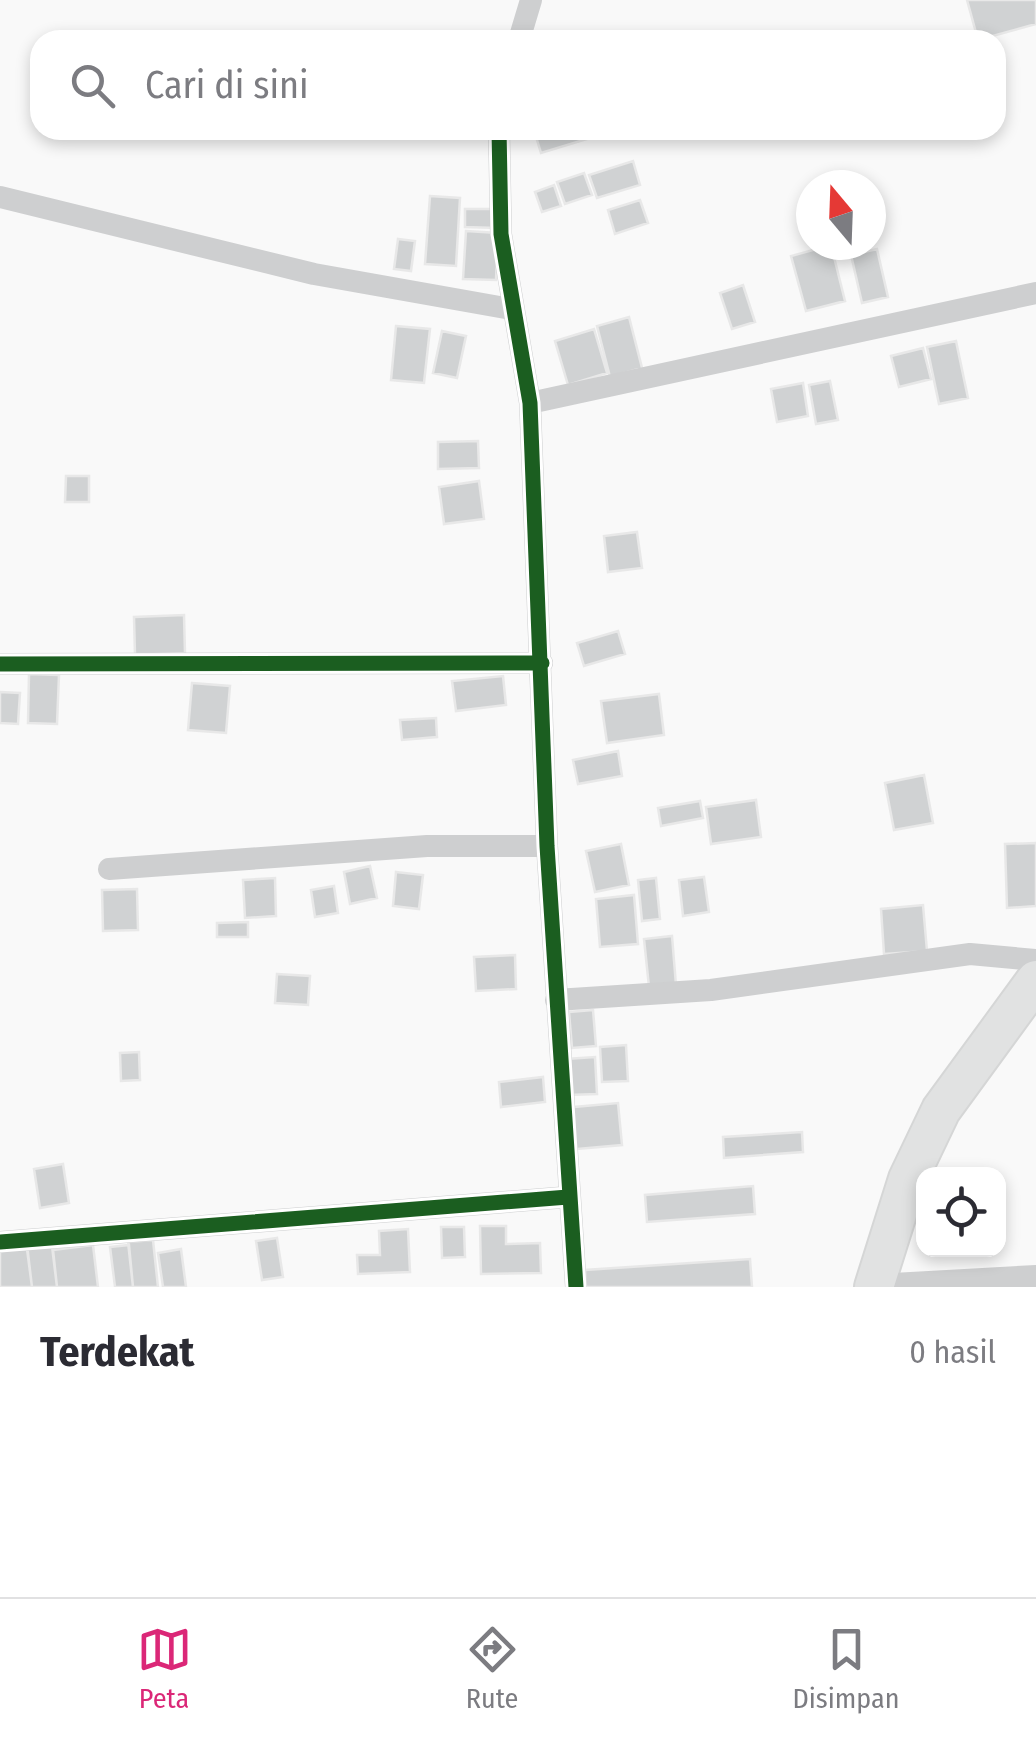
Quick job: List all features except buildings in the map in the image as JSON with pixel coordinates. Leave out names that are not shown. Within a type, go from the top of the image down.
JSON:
[{"type":"highway","points":[[874,1286],[908,1179],[940,1110],[1036,980]]},
{"type":"street","points":[[522,30],[531,0]]},
{"type":"street","points":[[499,140],[501,234],[530,402],[556,1000],[576,1287]]},
{"type":"street","points":[[0,198],[314,274],[511,309]]},
{"type":"street","points":[[530,402],[1036,293]]},
{"type":"street","points":[[0,664],[542,662]]},
{"type":"street","points":[[109,869],[427,846],[548,846]]},
{"type":"street","points":[[556,1000],[711,990],[970,954],[1036,960]]},
{"type":"street","points":[[0,1242],[568,1197]]},
{"type":"street","points":[[874,1286],[1036,1276]]},
{"type":"cycle path","points":[[499,140],[501,234],[530,403],[547,846],[576,1287]]},
{"type":"cycle path","points":[[0,664],[542,663]]},
{"type":"cycle path","points":[[0,1242],[568,1197]]}]
